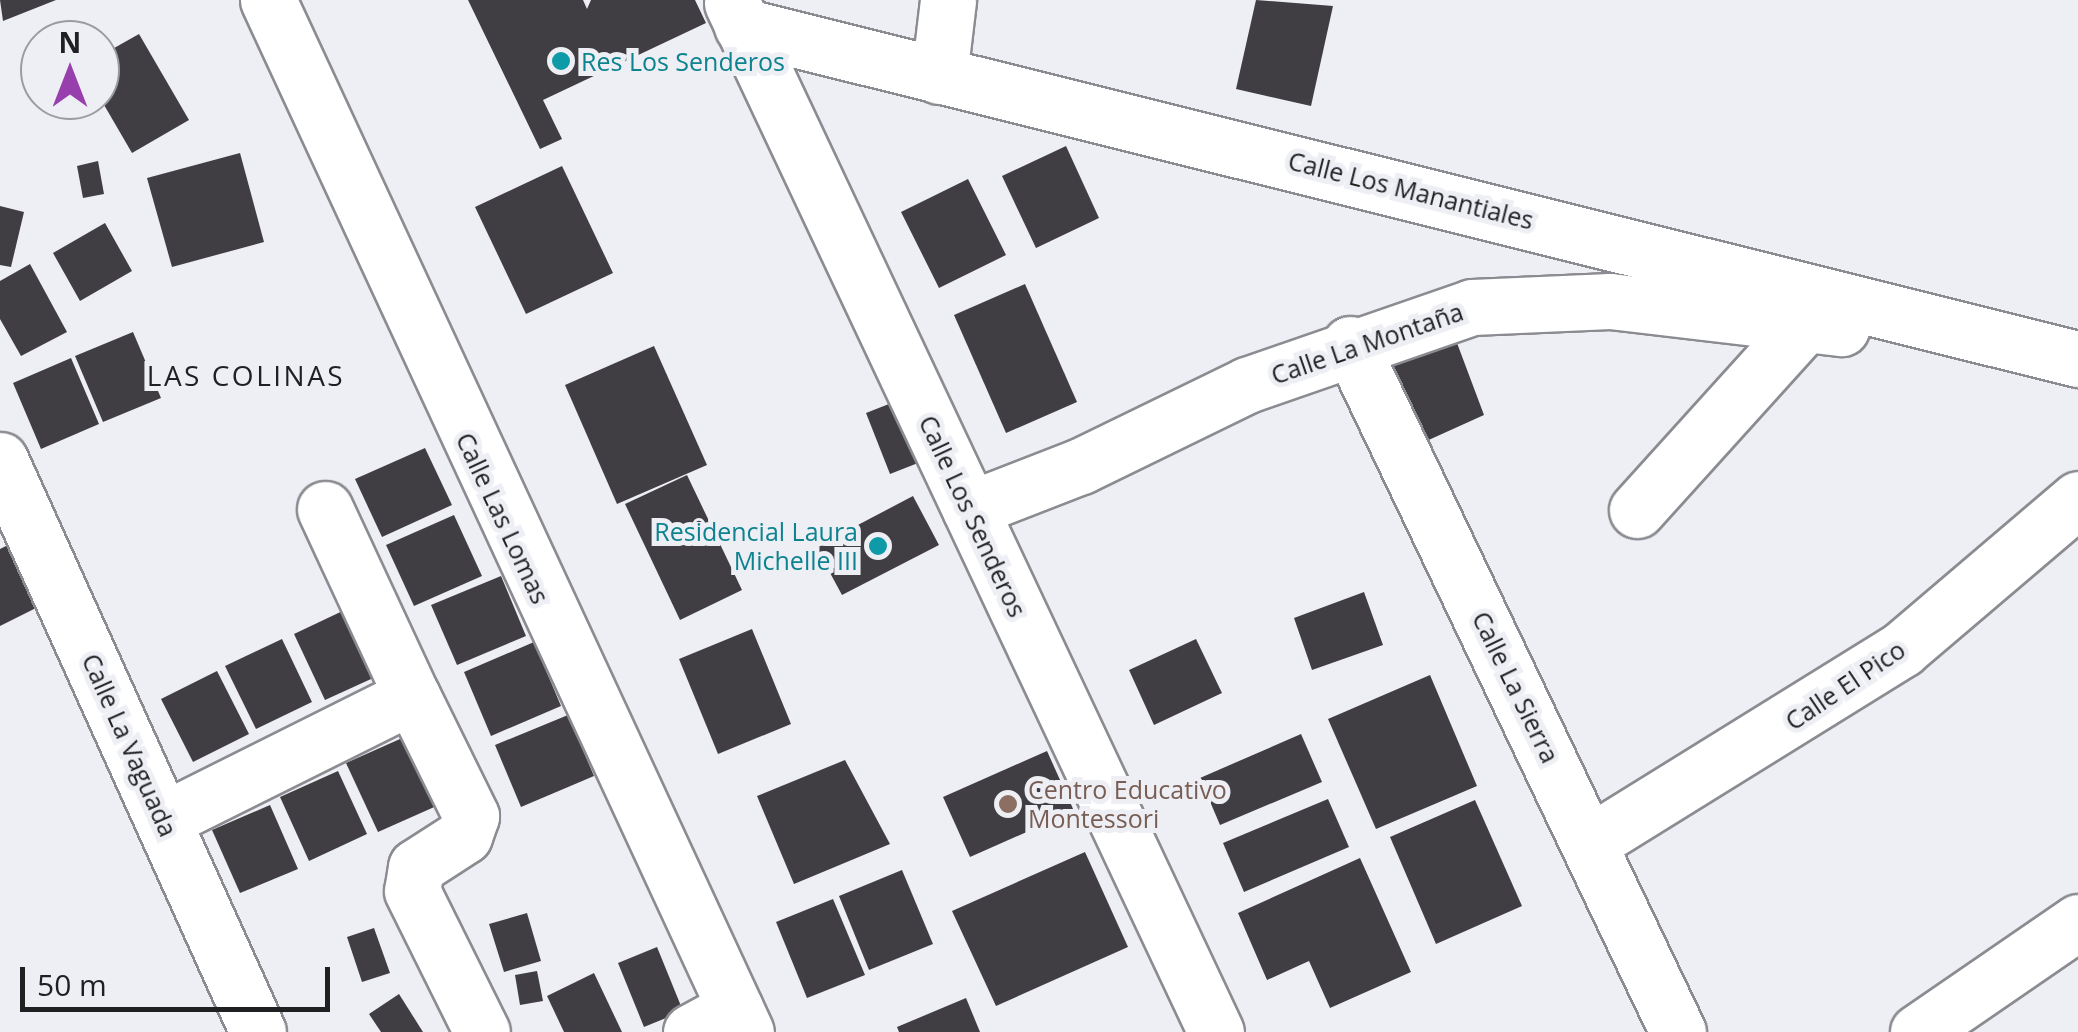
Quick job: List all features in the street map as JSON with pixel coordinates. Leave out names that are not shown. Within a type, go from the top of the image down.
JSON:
[{"type":"street","name":"Calle Las Lomas","points":[[268,0],[724,1024]]},
{"type":"street","points":[[940,76],[948,0]]},
{"type":"street","name":"Calle Los Manantiales","points":[[736,13],[940,76],[1624,242],[2052,354]]},
{"type":"street","name":"Calle Los Senderos","points":[[736,13],[1216,1032]]},
{"type":"street","name":"Calle La Montaña","points":[[970,508],[1350,344],[1492,306],[1610,302],[2052,354],[2078,384]]},
{"type":"street","points":[[1637,510],[1806,324]]},
{"type":"street","name":"Calle La Sierra","points":[[1350,344],[1591,842],[1678,1032]]},
{"type":"street","name":"Calle La Vaguada","points":[[0,460],[258,1032]]},
{"type":"street","name":"Calle El Pico","points":[[1591,842],[1902,648],[2078,499]]},
{"type":"street","points":[[325,508],[471,816],[464,836],[416,868],[412,891],[482,1032]]},
{"type":"street","points":[[163,820],[412,696]]},
{"type":"street","points":[[1918,1032],[2078,922]]},
{"type":"building","points":[[0,0],[56,0],[3,21]]},
{"type":"building","name":"Res Los Senderos","points":[[468,0],[583,0],[587,9],[591,0],[695,0],[706,23],[543,100],[562,139],[540,149]]},
{"type":"building","points":[[1256,0],[1333,6],[1311,106],[1236,89]]},
{"type":"building","points":[[139,34],[189,120],[132,153],[113,120],[120,120],[120,45]]},
{"type":"building","points":[[1066,146],[1099,218],[1036,248],[1002,176]]},
{"type":"building","points":[[240,153],[264,242],[172,267],[147,178]]},
{"type":"building","points":[[98,161],[104,194],[83,198],[77,166]]},
{"type":"building","points":[[562,166],[613,273],[526,314],[475,207]]},
{"type":"building","points":[[968,179],[1006,255],[939,288],[901,212]]},
{"type":"building","points":[[0,206],[24,212],[11,267],[0,265]]},
{"type":"building","points":[[105,223],[132,271],[80,301],[53,253]]},
{"type":"building","points":[[30,264],[67,332],[21,356],[0,319],[0,281]]},
{"type":"building","points":[[1025,284],[1077,402],[1006,433],[954,315]]},
{"type":"building","points":[[133,332],[161,398],[103,422],[75,356]]},
{"type":"building","points":[[1457,343],[1484,415],[1422,443],[1386,364]]},
{"type":"building","points":[[654,346],[707,465],[617,504],[565,385]]},
{"type":"building","points":[[71,358],[99,424],[41,449],[13,383]]},
{"type":"building","points":[[894,402],[918,463],[890,474],[866,413]]},
{"type":"building","points":[[425,448],[452,505],[382,537],[355,479]]},
{"type":"building","points":[[687,475],[742,590],[680,620],[625,504]]},
{"type":"building","name":"Residencial Laura Michelle III","points":[[913,496],[939,545],[842,595],[816,547]]},
{"type":"building","points":[[454,515],[482,576],[414,606],[386,545]]},
{"type":"building","points":[[8,545],[38,607],[0,626],[0,549]]},
{"type":"building","points":[[501,576],[526,636],[457,665],[431,605]]},
{"type":"building","points":[[1364,592],[1383,645],[1312,670],[1294,618]]},
{"type":"building","points":[[351,607],[382,674],[325,700],[294,634]]},
{"type":"building","points":[[752,629],[791,724],[718,754],[679,659]]},
{"type":"building","points":[[282,639],[312,702],[256,729],[225,666]]},
{"type":"building","points":[[1196,639],[1222,693],[1154,725],[1129,670]]},
{"type":"building","points":[[534,642],[561,706],[491,736],[464,672]]},
{"type":"building","points":[[217,671],[249,734],[193,762],[161,699]]},
{"type":"building","points":[[1430,675],[1477,786],[1376,829],[1328,719]]},
{"type":"building","points":[[568,715],[594,776],[521,807],[495,745]]},
{"type":"building","points":[[1301,734],[1322,782],[1220,825],[1200,778]]},
{"type":"building","points":[[409,735],[441,804],[378,832],[346,763]]},
{"type":"building","name":"Centro Educativo Montessori","points":[[1047,751],[1074,811],[970,857],[943,797]]},
{"type":"building","points":[[845,760],[890,844],[794,884],[757,796]]},
{"type":"building","points":[[338,771],[367,834],[309,861],[280,797]]},
{"type":"building","points":[[1328,799],[1349,847],[1244,892],[1223,843]]},
{"type":"building","points":[[1475,800],[1522,906],[1436,944],[1390,837]]},
{"type":"building","points":[[270,805],[298,869],[240,893],[212,830]]},
{"type":"building","points":[[1085,852],[1128,947],[996,1006],[952,911]]},
{"type":"building","points":[[1360,858],[1411,972],[1330,1008],[1309,961],[1267,980],[1238,913]]},
{"type":"building","points":[[902,870],[933,944],[869,970],[839,896]]},
{"type":"building","points":[[833,899],[865,975],[807,998],[776,922]]},
{"type":"building","points":[[527,913],[541,961],[504,972],[489,924]]},
{"type":"building","points":[[374,928],[390,973],[362,982],[347,937]]},
{"type":"building","points":[[657,947],[683,1011],[644,1027],[618,963]]},
{"type":"building","points":[[537,971],[543,1001],[520,1005],[515,975]]},
{"type":"building","points":[[594,973],[622,1032],[564,1032],[547,996]]},
{"type":"building","points":[[399,994],[423,1032],[381,1032],[369,1014]]},
{"type":"building","points":[[966,998],[980,1032],[899,1032],[897,1027]]},
{"type":"place","name":"Res Los Senderos","points":[[561,61]]},
{"type":"place","name":"Residencial Laura Michelle III","points":[[878,546]]},
{"type":"place","name":"Centro Educativo Montessori","points":[[1008,804]]},
{"type":"district","name":"LAS COLINAS","points":[[246,375]]}]
